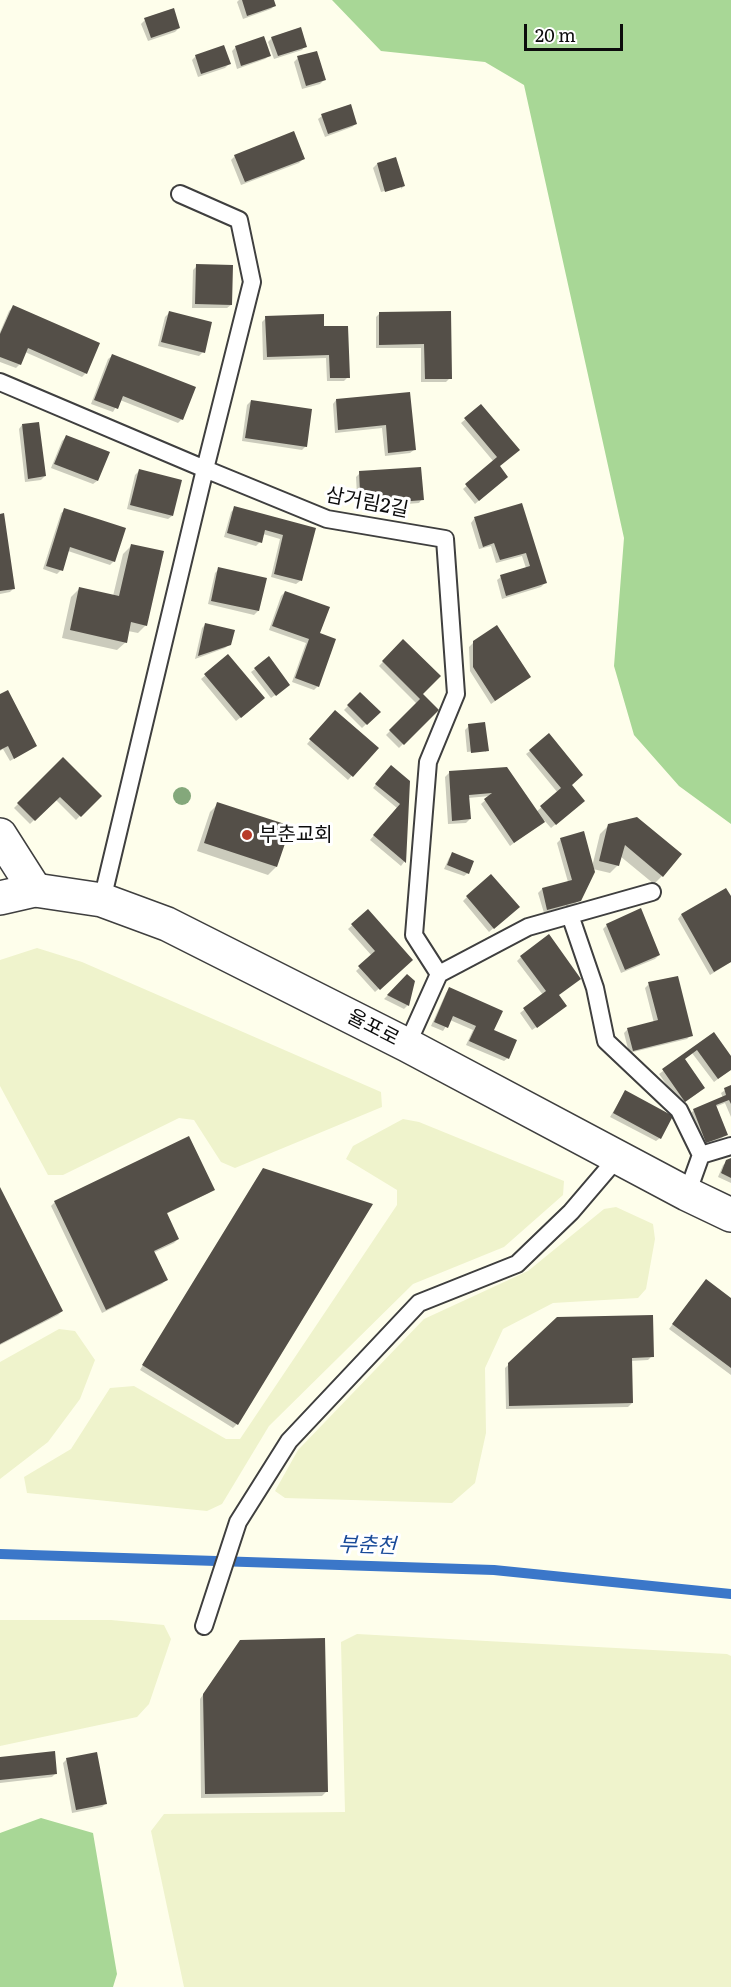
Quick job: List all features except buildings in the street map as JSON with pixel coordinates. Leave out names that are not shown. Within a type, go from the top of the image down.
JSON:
[{"type":"street","points":[[0,835],[35,890]]},
{"type":"street","name":"율포로","points":[[0,898],[35,890],[102,900],[167,924],[407,1044],[687,1194],[731,1215]]},
{"type":"lane","points":[[102,900],[252,282],[239,220],[180,194]]},
{"type":"lane","points":[[0,382],[205,469]]},
{"type":"lane","name":"삼거림2길","points":[[205,469],[327,519],[445,539],[456,694],[428,762],[414,936],[439,974]]},
{"type":"lane","points":[[407,1044],[439,974],[528,927],[652,892]]},
{"type":"lane","points":[[570,915],[595,988],[606,1041],[678,1110],[701,1155],[687,1194]]},
{"type":"lane","points":[[701,1155],[731,1146]]},
{"type":"lane","points":[[204,1626],[238,1522],[289,1441],[419,1303],[517,1264],[571,1212],[618,1157]]},
{"type":"green space","points":[[332,0],[731,0],[731,824],[679,786],[634,735],[614,666],[624,538],[524,85],[485,62],[381,51]]},
{"type":"green space","points":[[37,948],[82,962],[381,1092],[382,1107],[235,1168],[221,1162],[194,1120],[179,1118],[63,1175],[48,1175],[0,1086],[0,960]]},
{"type":"green space","points":[[403,1119],[419,1122],[564,1181],[563,1195],[504,1247],[413,1284],[269,1426],[222,1504],[207,1511],[27,1493],[24,1477],[71,1449],[110,1388],[134,1386],[226,1439],[240,1439],[397,1205],[397,1190],[346,1159],[353,1146]]},
{"type":"green space","points":[[616,1207],[653,1224],[655,1239],[646,1289],[638,1298],[553,1303],[503,1329],[485,1368],[486,1433],[475,1483],[452,1503],[285,1498],[275,1491],[298,1450],[424,1319],[528,1271],[604,1209]]},
{"type":"green space","points":[[59,1329],[75,1331],[95,1360],[80,1399],[48,1442],[0,1479],[0,1362]]},
{"type":"green space","points":[[0,1620],[111,1620],[164,1625],[171,1639],[149,1704],[137,1717],[0,1746]]},
{"type":"green space","points":[[357,1634],[731,1656],[731,1987],[184,1987],[151,1831],[164,1814],[345,1812],[341,1642]]},
{"type":"green space","points":[[41,1818],[93,1833],[117,1974],[113,1987],[0,1987],[0,1833]]},
{"type":"waterway","name":"부춘천","points":[[0,1554],[494,1570],[731,1594]]},
{"type":"place","name":"부춘교회","points":[[247,835]]}]
